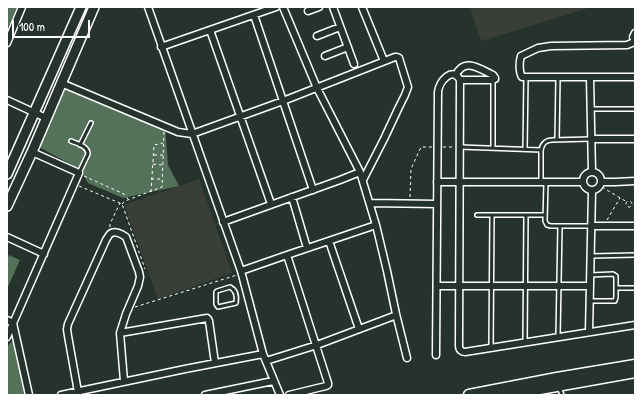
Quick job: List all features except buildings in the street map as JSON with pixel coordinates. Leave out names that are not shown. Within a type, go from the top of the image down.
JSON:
[{"type":"main road","points":[[469,395],[559,386],[635,365]]},
{"type":"main road","points":[[506,395],[635,372]]},
{"type":"street","points":[[7,43],[22,7]]},
{"type":"street","points":[[7,174],[80,7]]},
{"type":"street","points":[[7,206],[32,152],[94,7]]},
{"type":"street","points":[[148,7],[241,273],[263,354],[280,395]]},
{"type":"street","points":[[162,47],[276,7]]},
{"type":"street","points":[[283,7],[317,88],[363,180],[376,225],[407,358]]},
{"type":"street","points":[[308,11],[319,7]]},
{"type":"street","points":[[333,7],[354,64]]},
{"type":"street","points":[[362,7],[384,61]]},
{"type":"street","points":[[254,15],[313,190]]},
{"type":"street","points":[[317,36],[340,27]]},
{"type":"street","points":[[210,30],[271,204]]},
{"type":"street","points":[[635,32],[633,36],[635,40],[632,44],[546,46],[538,48],[520,58],[520,73],[522,77],[635,77]]},
{"type":"street","points":[[325,56],[348,47]]},
{"type":"street","points":[[61,83],[178,132],[192,134],[397,57],[399,58],[408,87],[363,180]]},
{"type":"street","points":[[436,356],[438,88],[446,77],[453,74],[458,78],[493,80],[495,78],[493,75],[468,65],[460,68],[458,78],[460,146],[459,348],[461,351],[466,352],[635,325]]},
{"type":"street","points":[[590,78],[592,172]]},
{"type":"street","points":[[7,100],[46,118]]},
{"type":"street","points":[[591,139],[635,139]]},
{"type":"street","points":[[7,337],[10,321],[44,254],[79,173],[32,152]]},
{"type":"street","points":[[223,222],[360,172]]},
{"type":"street","points":[[582,182],[584,176],[588,173],[595,172],[600,176],[601,184],[597,189],[592,191]]},
{"type":"street","points":[[601,184],[635,181]]},
{"type":"street","points":[[437,182],[582,182]]},
{"type":"street","points":[[582,182],[586,188],[592,191]]},
{"type":"street","points":[[589,332],[592,191]]},
{"type":"street","points":[[292,197],[308,248]]},
{"type":"street","points":[[370,203],[437,204]]},
{"type":"street","points":[[241,273],[287,255],[376,225]]},
{"type":"street","points":[[591,226],[635,226]]},
{"type":"street","points":[[78,392],[68,336],[68,324],[106,240],[111,233],[115,232],[125,236],[140,275],[138,286],[120,332],[124,381]]},
{"type":"street","points":[[7,237],[44,254]]},
{"type":"street","points":[[328,241],[359,330]]},
{"type":"street","points":[[287,255],[328,383],[328,385],[289,395]]},
{"type":"street","points":[[437,286],[590,286]]},
{"type":"street","points":[[266,361],[359,330],[396,314]]},
{"type":"street","points":[[120,332],[207,318],[209,321],[215,363]]},
{"type":"street","points":[[10,321],[29,395]]},
{"type":"street","points":[[62,395],[124,381],[263,354]]},
{"type":"street","points":[[204,395],[273,381]]},
{"type":"lane","points":[[525,149],[526,77]]},
{"type":"lane","points":[[557,140],[558,78]]},
{"type":"lane","points":[[493,80],[493,148]]},
{"type":"lane","points":[[590,109],[635,109]]},
{"type":"lane","points":[[80,145],[91,123]]},
{"type":"lane","points":[[591,139],[549,140],[543,145],[542,150],[545,215],[547,225],[591,226]]},
{"type":"lane","points":[[71,140],[87,148],[88,152],[79,173]]},
{"type":"lane","points":[[460,146],[542,150]]},
{"type":"lane","points":[[477,215],[545,215]]},
{"type":"lane","points":[[491,348],[492,215]]},
{"type":"lane","points":[[525,342],[526,215]]},
{"type":"lane","points":[[558,337],[560,226]]},
{"type":"lane","points":[[591,256],[635,255]]},
{"type":"lane","points":[[590,274],[614,275],[616,277],[616,298],[614,301],[590,301]]},
{"type":"lane","points":[[230,287],[236,295],[237,302],[235,304],[219,307],[217,306],[215,294],[217,291],[230,287]]},
{"type":"lane","points":[[616,288],[635,288]]},
{"type":"lane","points":[[236,295],[247,293]]},
{"type":"path","points":[[122,204],[125,201],[162,187],[164,126]]},
{"type":"path","points":[[150,192],[154,145],[163,142]]},
{"type":"path","points":[[410,204],[411,169],[421,147],[460,146]]},
{"type":"path","points":[[153,155],[163,154]]},
{"type":"path","points":[[153,164],[163,164]]},
{"type":"path","points":[[79,173],[124,194],[128,200]]},
{"type":"path","points":[[152,179],[162,179]]},
{"type":"path","points":[[601,184],[627,202],[631,201],[632,206]]},
{"type":"path","points":[[603,226],[620,198]]},
{"type":"path","points":[[111,233],[110,224],[120,202]]},
{"type":"path","points":[[627,202],[628,206],[635,208]]},
{"type":"path","points":[[129,308],[241,273]]},
{"type":"shaded area","points":[[470,7],[592,7],[481,41]]},
{"type":"shaded area","points":[[199,179],[232,273],[158,299],[124,205]]},
{"type":"green space","points":[[7,7],[17,7],[7,30]]},
{"type":"green space","points":[[66,85],[165,127],[168,165],[179,186],[123,198],[88,183],[81,170],[39,147]]},
{"type":"green space","points":[[9,255],[20,260],[7,289],[7,260]]},
{"type":"green space","points":[[12,341],[14,342],[25,395],[7,395],[7,349]]}]
